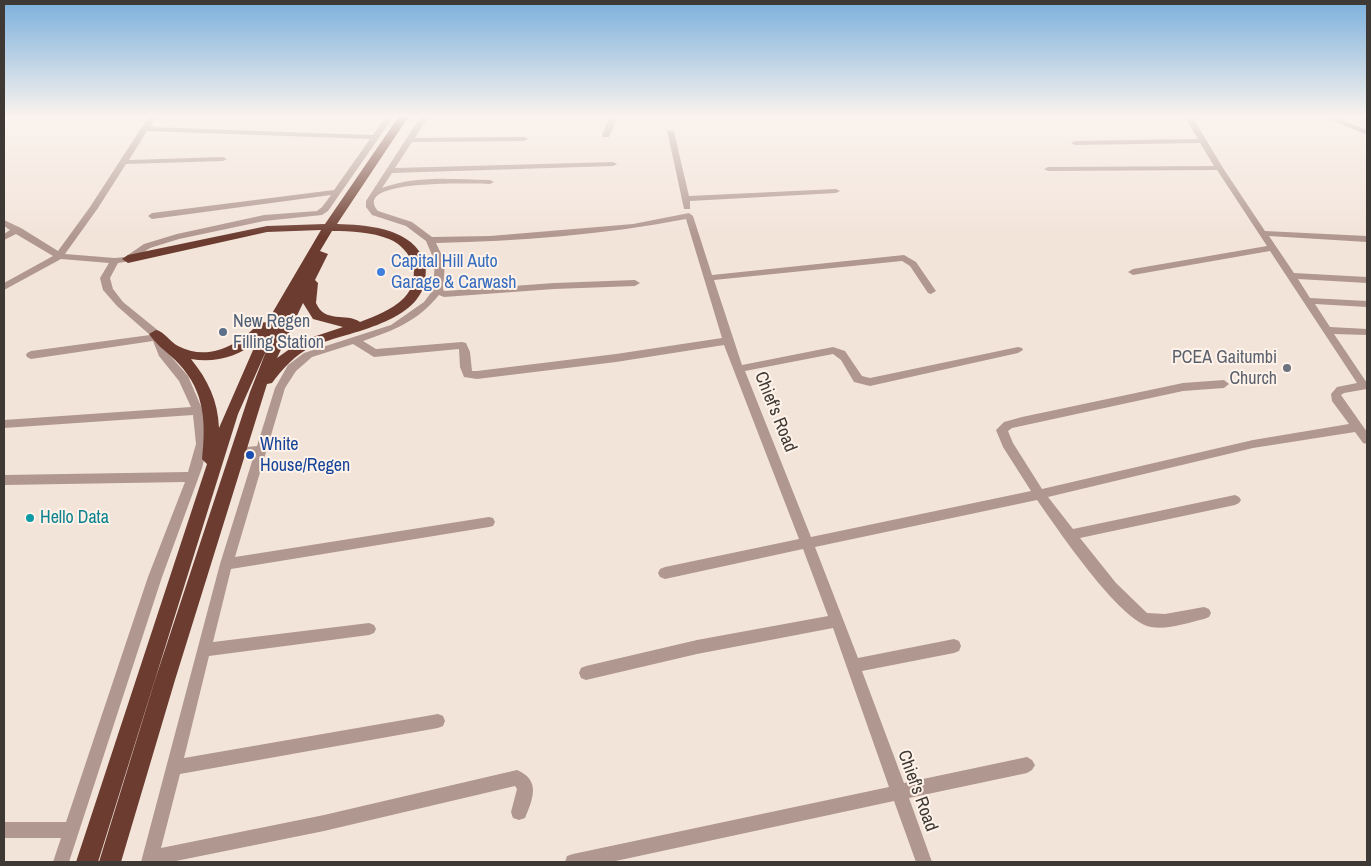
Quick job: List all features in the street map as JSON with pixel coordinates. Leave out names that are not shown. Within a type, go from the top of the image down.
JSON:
[{"type":"highway","points":[[110,862],[165,680],[240,451],[256,392],[275,346],[316,264],[329,243],[340,216],[378,156]]},
{"type":"highway","points":[[175,350],[189,355],[217,356],[246,344],[265,324],[316,246],[384,156]]},
{"type":"highway","points":[[128,259],[267,229],[313,226],[368,230],[392,235],[411,247],[420,266],[421,278],[418,290],[407,303],[380,319],[304,345],[278,364],[256,392]]},
{"type":"highway","points":[[316,264],[308,301],[318,317],[343,323],[380,319]]},
{"type":"highway","points":[[87,862],[231,414],[253,360],[300,272]]},
{"type":"highway","points":[[156,336],[175,350],[195,372],[206,390],[212,412],[209,462],[194,533]]},
{"type":"street","points":[[4,287],[59,256],[128,156]]},
{"type":"street","points":[[4,223],[59,256],[115,261],[128,259],[147,246],[177,237],[264,218],[318,213],[325,209],[361,156]]},
{"type":"street","points":[[399,156],[370,201],[370,207],[376,213],[409,224],[430,240],[440,262],[438,291],[427,304],[394,327],[315,351],[301,359],[292,368],[274,405],[226,564],[150,860],[324,823],[517,778],[526,786],[519,812]]},
{"type":"street","name":"Chief's Road","points":[[676,156],[689,216],[728,341],[854,666],[924,862]]},
{"type":"street","points":[[1212,156],[1366,386],[1341,390],[1336,394],[1336,398],[1367,440]]},
{"type":"street","points":[[124,162],[223,159]]},
{"type":"street","points":[[389,171],[613,164]]},
{"type":"street","points":[[1048,169],[1219,168]]},
{"type":"street","points":[[375,194],[391,187],[409,183],[490,182]]},
{"type":"street","points":[[686,199],[836,191]]},
{"type":"street","points":[[152,216],[336,192]]},
{"type":"street","points":[[430,240],[490,239],[633,227],[689,216]]},
{"type":"street","points":[[4,237],[18,230]]},
{"type":"street","points":[[1263,233],[1367,240]]},
{"type":"street","points":[[1133,272],[1273,248]]},
{"type":"street","points":[[707,278],[904,258],[914,264],[931,291]]},
{"type":"street","points":[[61,862],[155,577],[202,444],[198,411],[184,379],[163,354],[156,336],[120,304],[108,290],[105,278],[115,261]]},
{"type":"street","points":[[420,266],[440,262]]},
{"type":"street","points":[[1292,276],[1367,280]]},
{"type":"street","points":[[4,295],[15,281]]},
{"type":"street","points":[[438,291],[444,294],[536,287],[635,283]]},
{"type":"street","points":[[1308,301],[1367,304]]},
{"type":"street","points":[[1328,330],[1367,332]]},
{"type":"street","points":[[31,355],[156,336]]},
{"type":"street","points":[[354,340],[374,353],[462,345],[466,351],[465,369],[468,374],[477,375],[616,358],[728,341]]},
{"type":"street","points":[[739,368],[833,350],[840,351],[858,378],[870,382],[1018,350]]},
{"type":"street","points":[[1204,613],[1151,620],[1142,617],[1133,610],[1070,535],[1040,494],[1002,434],[1004,427],[1183,387],[1224,384]]},
{"type":"street","points":[[4,424],[198,411]]},
{"type":"street","points":[[665,573],[1040,494],[1253,444],[1357,427]]},
{"type":"street","points":[[240,451],[261,450]]},
{"type":"street","points":[[4,480],[192,476]]},
{"type":"street","points":[[1070,535],[1235,500]]},
{"type":"street","points":[[219,513],[242,512]]},
{"type":"street","points":[[226,564],[489,522]]},
{"type":"street","points":[[586,673],[697,647],[837,621]]},
{"type":"street","points":[[203,650],[369,629]]},
{"type":"street","points":[[854,666],[954,646]]},
{"type":"street","points":[[130,656],[152,655]]},
{"type":"street","points":[[174,767],[438,721]]},
{"type":"street","points":[[573,862],[899,794],[1027,765]]},
{"type":"street","points":[[4,830],[72,830]]},
{"type":"place","name":"Capital Hill Auto Garage & Carwash","points":[[381,272]]},
{"type":"place","name":"New Regen Filling Station","points":[[223,332]]},
{"type":"place","name":"PCEA Gaitumbi Church","points":[[1287,368]]},
{"type":"place","name":"White House/Regen","points":[[250,455]]},
{"type":"place","name":"Hello Data","points":[[30,518]]}]
